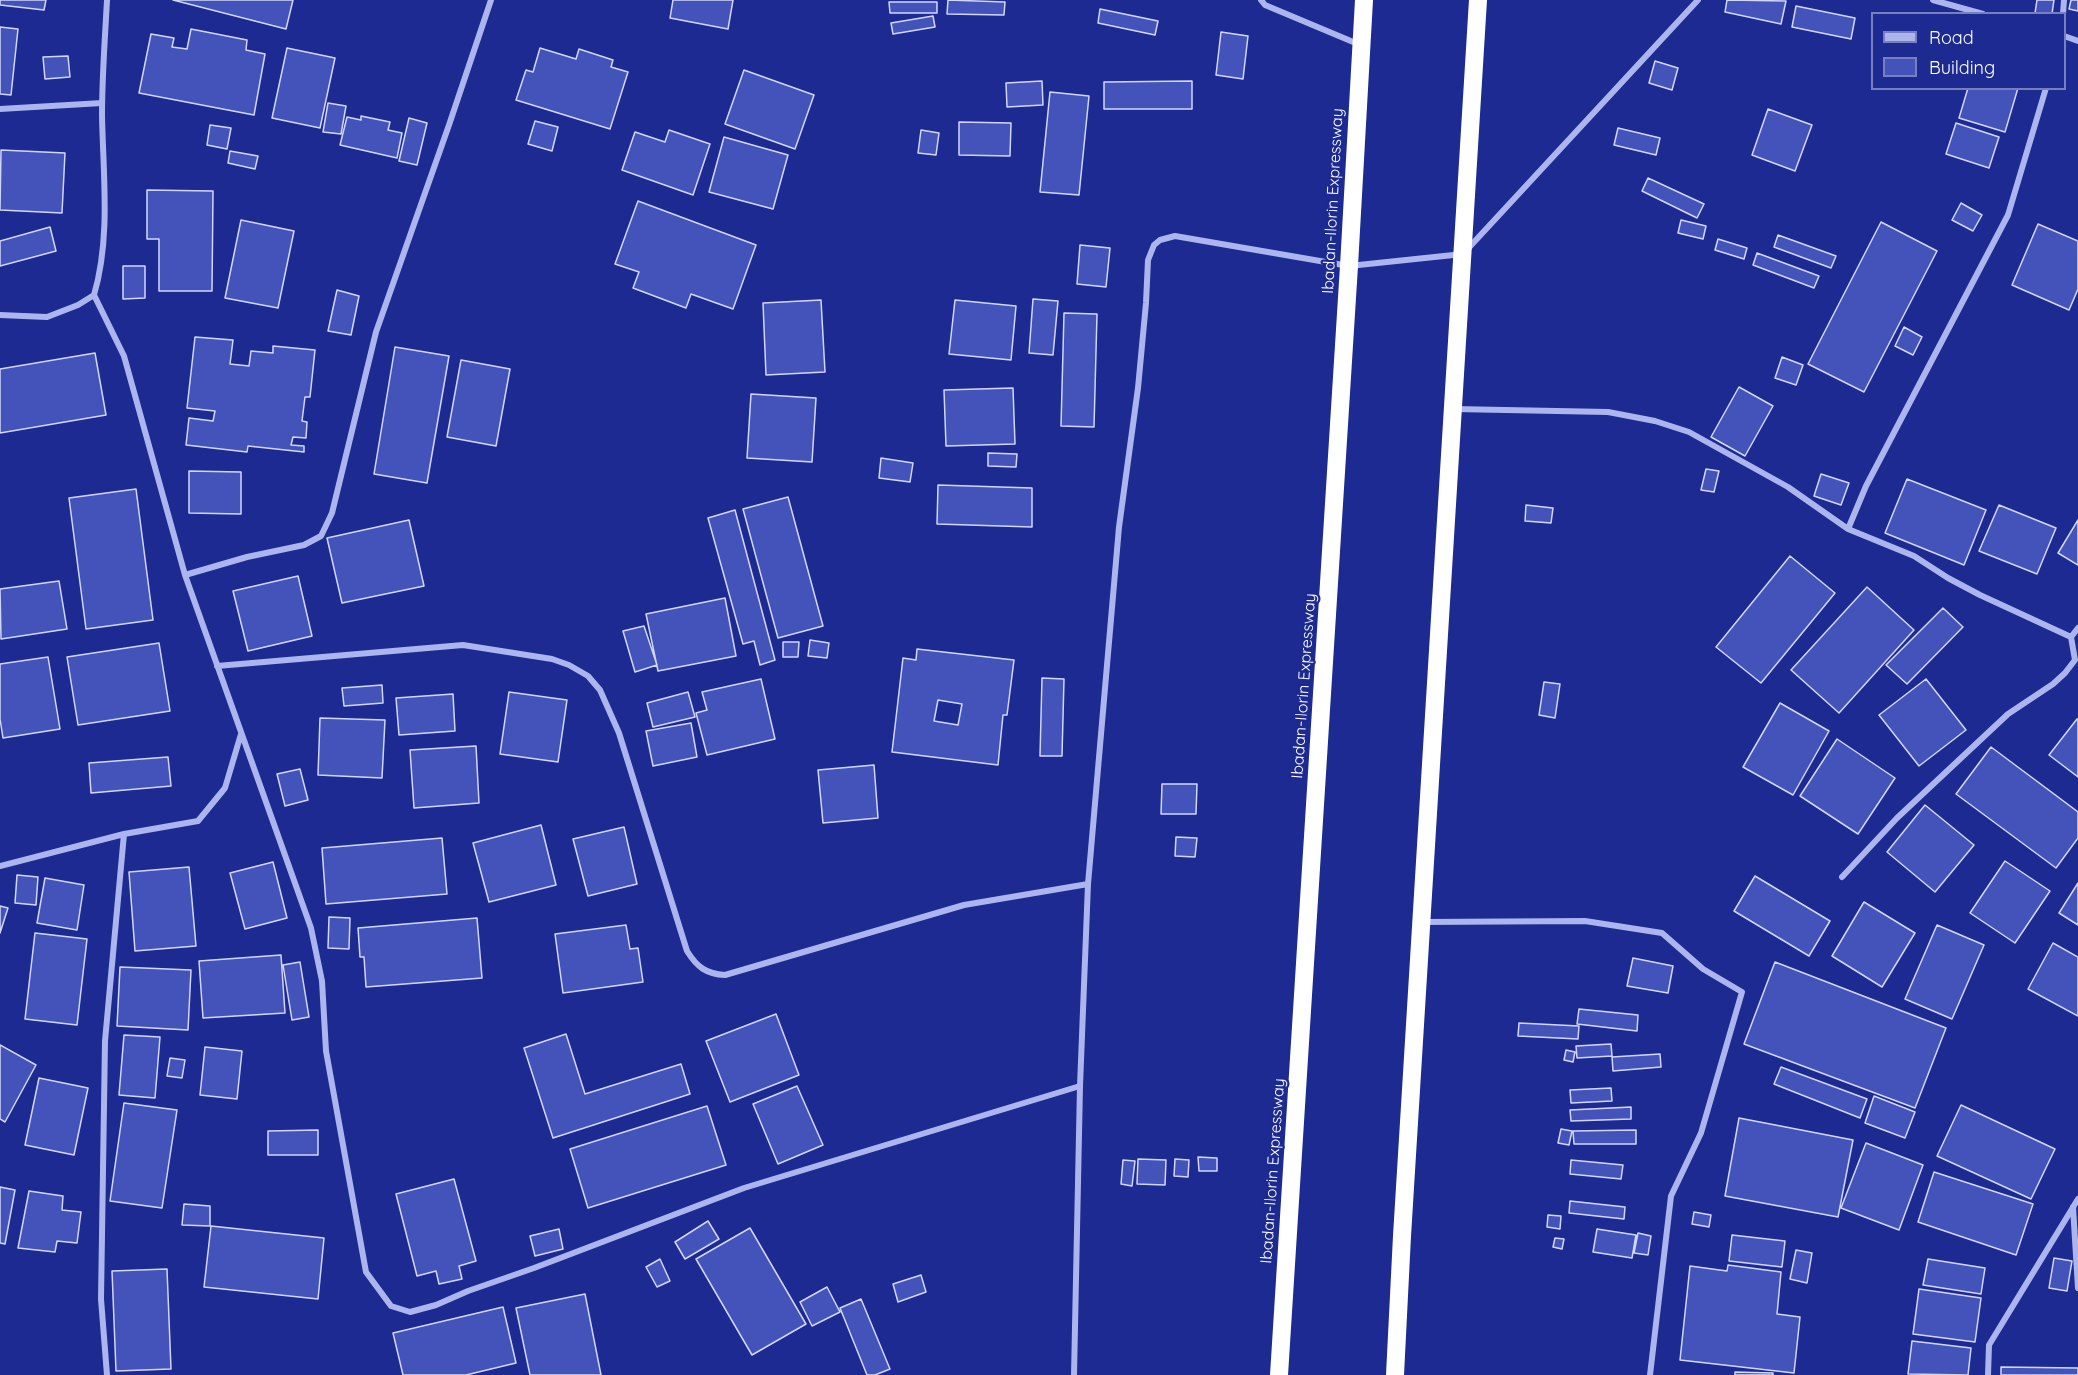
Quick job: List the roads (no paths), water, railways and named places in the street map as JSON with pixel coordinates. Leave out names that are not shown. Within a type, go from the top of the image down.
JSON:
[{"type":"highway","name":"Ibadan-Ilorin Expressway","points":[[1279,1375],[1364,0]]},
{"type":"highway","points":[[1395,1375],[1402,1225],[1479,0]]},
{"type":"street","points":[[0,315],[47,317],[78,305],[94,295],[101,272],[104,233],[102,103],[107,0]]},
{"type":"street","points":[[184,575],[247,557],[304,545],[321,536],[332,513],[376,332],[446,136],[491,0]]},
{"type":"street","points":[[1261,0],[1265,5],[1361,45]]},
{"type":"street","points":[[1074,1375],[1080,1086],[1088,884],[1119,527],[1138,388],[1148,260],[1154,245],[1160,240],[1175,236],[1349,266],[1463,254],[1698,0]]},
{"type":"street","points":[[1933,0],[1976,12]]},
{"type":"street","points":[[1848,529],[1866,486],[2008,215],[2045,90]]},
{"type":"street","points":[[0,110],[102,103]]},
{"type":"street","points":[[94,295],[124,356],[184,575],[311,928],[322,981],[326,1051],[366,1272],[391,1306],[410,1312],[436,1305],[744,1188],[1080,1086]]},
{"type":"street","points":[[1453,409],[1608,412],[1655,421],[1689,432],[1788,487],[1848,529],[1914,556],[1980,595],[2071,637]]},
{"type":"street","points":[[1842,877],[1897,818],[2008,714],[2065,673],[2075,660],[2071,637],[2078,628]]},
{"type":"street","points":[[217,666],[463,645],[552,659],[569,665],[588,676],[600,690],[619,733],[687,951],[700,969],[713,975],[725,975],[964,905],[1088,884]]},
{"type":"street","points":[[0,866],[124,834],[198,821],[225,788],[241,734]]},
{"type":"street","points":[[107,1375],[101,1299],[105,1041],[124,834]]},
{"type":"street","points":[[1421,922],[1585,921],[1662,933],[1702,969],[1742,992],[1701,1133],[1671,1196],[1650,1375]]},
{"type":"street","points":[[1988,1375],[1989,1346],[2078,1199]]},
{"type":"street","points":[[2073,1207],[2078,1288]]}]
